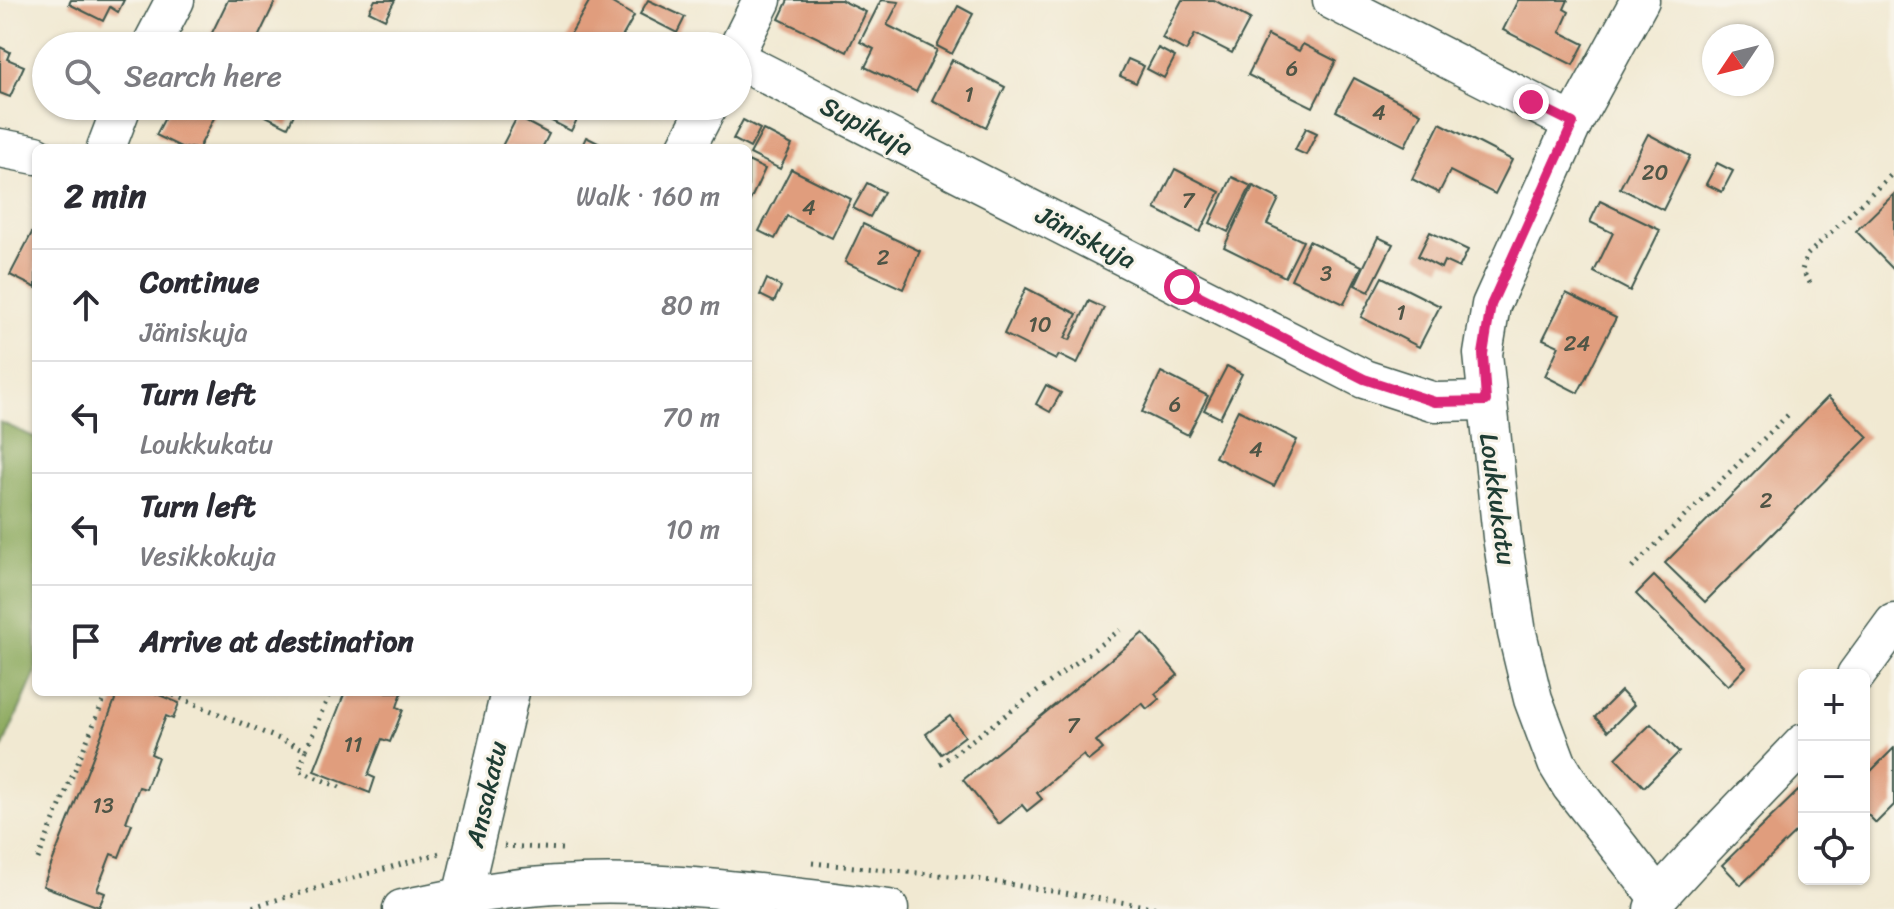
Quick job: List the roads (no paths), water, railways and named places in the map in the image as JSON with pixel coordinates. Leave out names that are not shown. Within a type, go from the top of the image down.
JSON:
[{"type":"street","points":[[158,32],[175,0]]},
{"type":"street","points":[[746,32],[762,0]]},
{"type":"street","points":[[1332,0],[1573,123]]},
{"type":"street","name":"Loukkukatu","points":[[1640,0],[1573,123],[1491,305],[1483,354],[1486,401],[1517,633],[1544,730],[1571,786],[1656,903]]},
{"type":"street","name":"Supikuja","points":[[752,67],[996,191]]},
{"type":"street","points":[[108,144],[117,120]]},
{"type":"street","points":[[688,144],[701,120]]},
{"type":"street","points":[[0,148],[32,154]]},
{"type":"street","name":"Jäniskuja","points":[[996,191],[1364,379],[1435,402],[1486,401]]},
{"type":"street","points":[[1860,669],[1894,623]]},
{"type":"street","name":"Ansakatu","points":[[462,897],[509,696]]},
{"type":"street","points":[[1656,903],[1798,749]]},
{"type":"street","points":[[402,909],[505,890],[620,885],[763,892],[889,909]]}]
